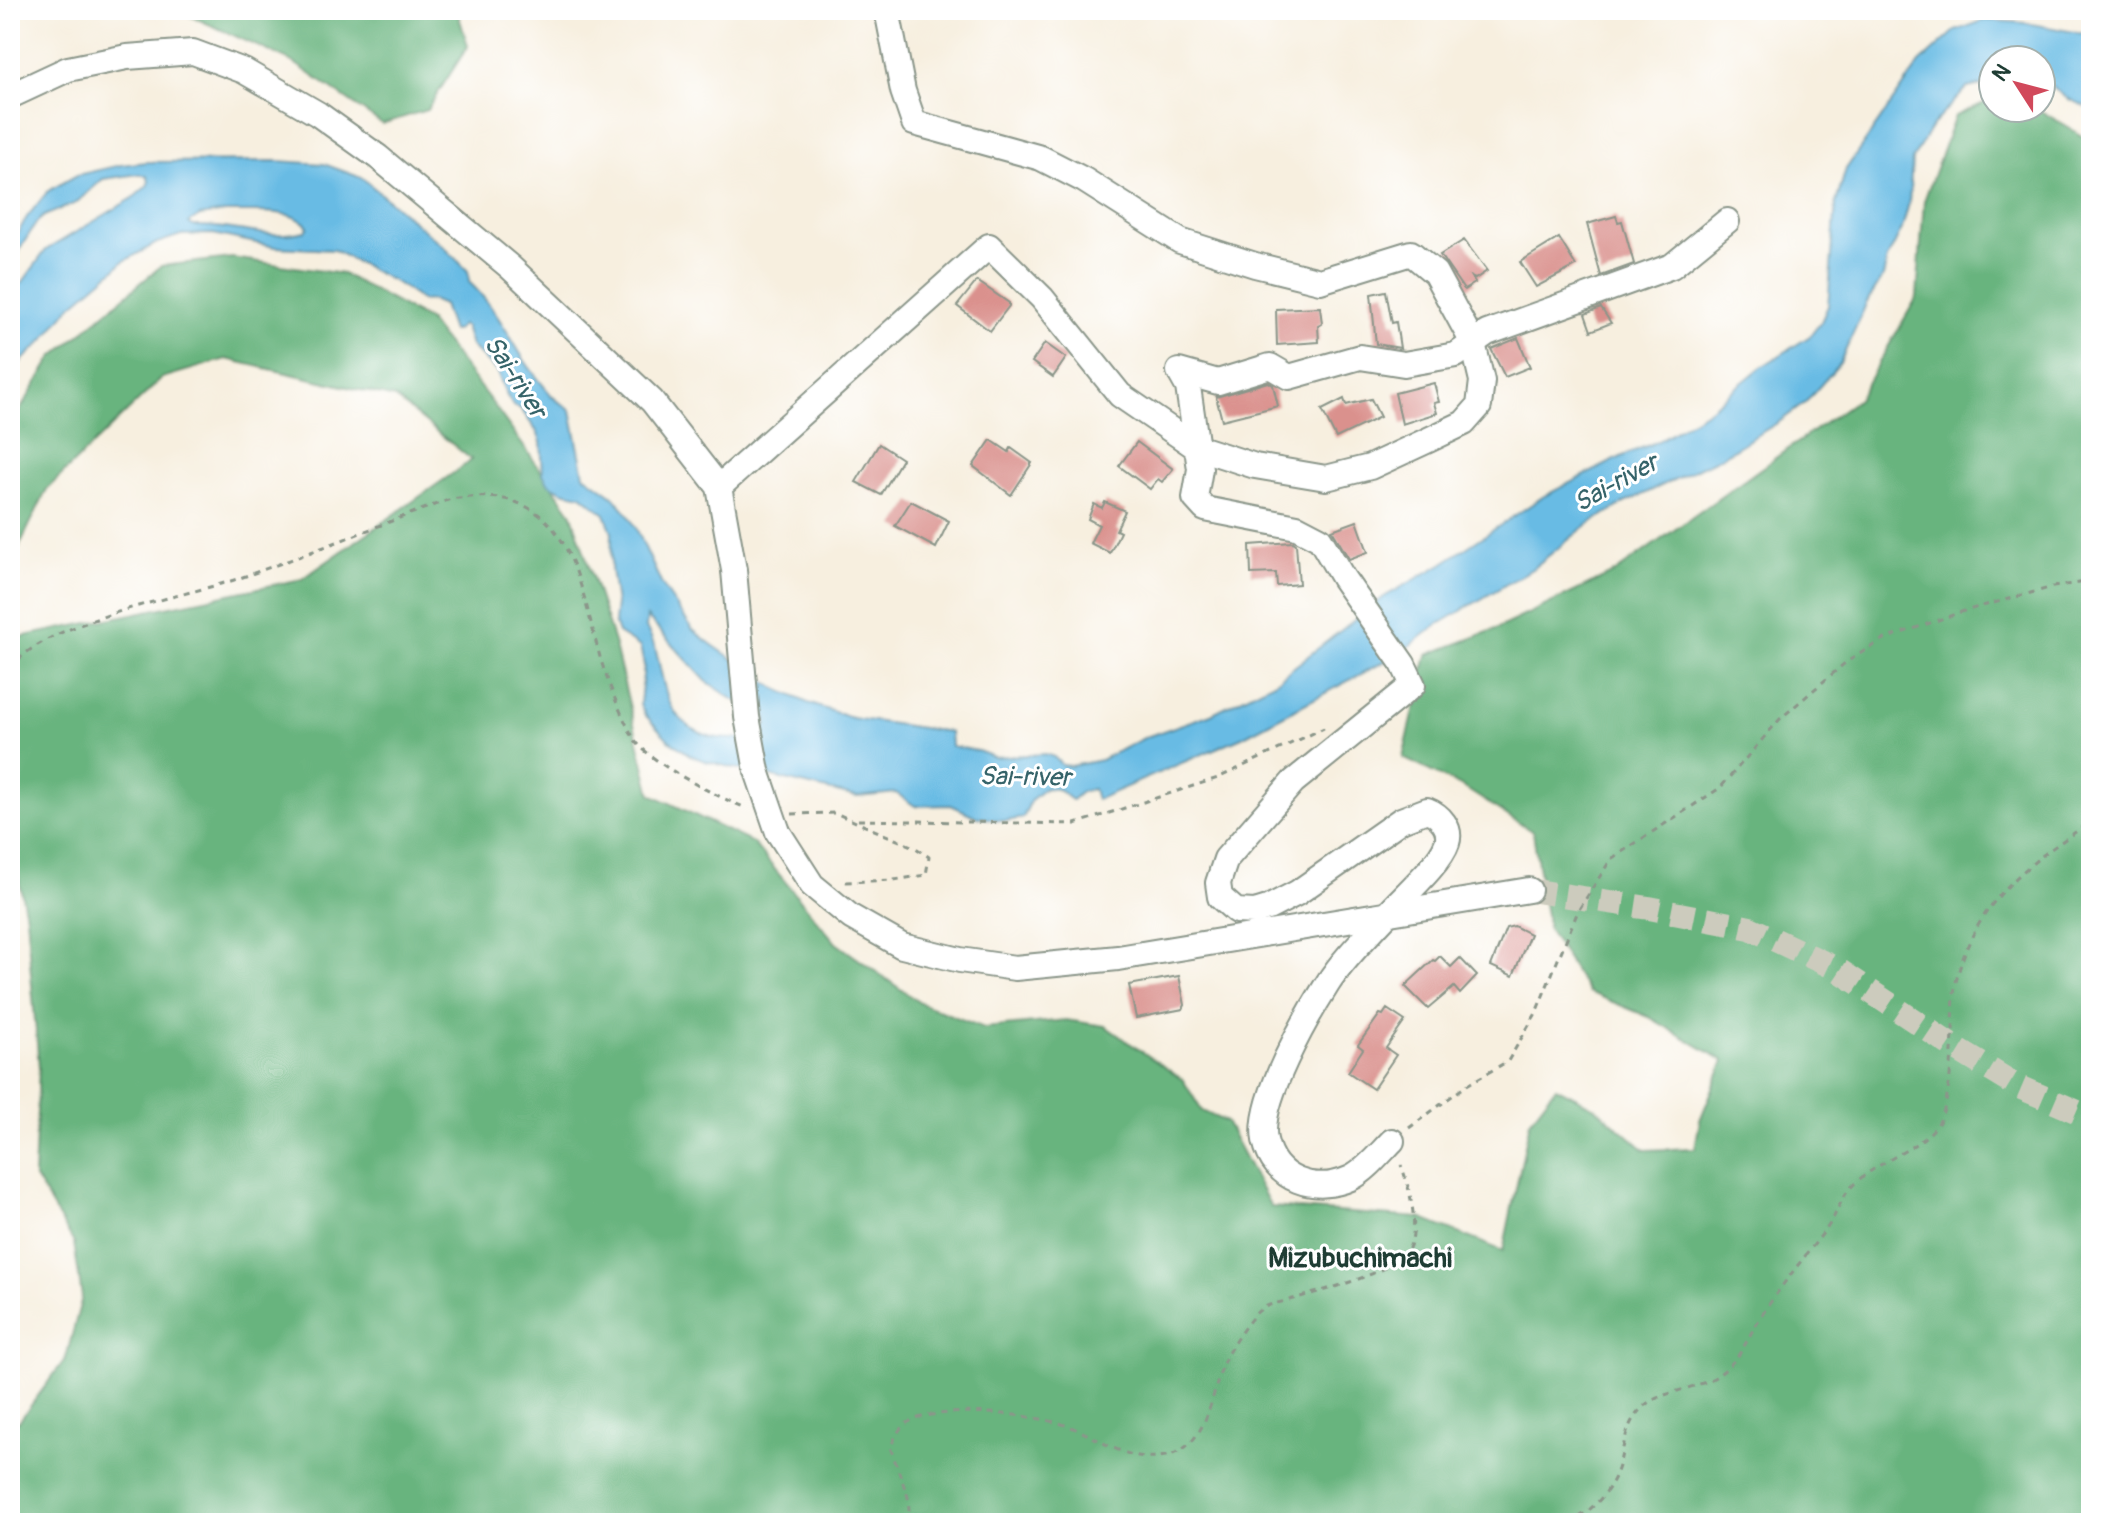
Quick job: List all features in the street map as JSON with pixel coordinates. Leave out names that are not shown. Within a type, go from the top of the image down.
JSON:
[{"type":"street","points":[[719,487],[989,246],[1042,298],[1120,395],[1196,447],[1255,466],[1326,478],[1370,467],[1464,423],[1479,406],[1482,381],[1473,343],[1435,273],[1411,253],[1320,281],[1255,265],[1180,241],[1084,180],[1041,158],[914,123],[903,91],[887,10]]},
{"type":"street","points":[[10,96],[68,69],[127,57],[193,52],[244,71],[318,114],[378,157],[510,267],[652,401],[719,487],[734,570],[747,717],[757,771],[812,885],[851,917],[902,946],[960,960],[1015,968],[1118,958],[1529,890]]},
{"type":"street","points":[[1392,1141],[1353,1177],[1326,1185],[1299,1181],[1280,1171],[1268,1153],[1264,1134],[1269,1101],[1287,1059],[1329,981],[1429,868],[1447,843],[1447,827],[1437,814],[1427,810],[1401,820],[1297,893],[1255,912],[1236,911],[1220,897],[1218,883],[1226,859],[1293,782],[1413,685],[1403,664],[1343,578],[1320,539],[1297,527],[1205,509],[1195,498],[1200,469],[1188,387],[1179,371],[1218,382],[1270,366],[1289,377],[1360,357],[1404,364],[1456,355],[1487,333],[1672,266],[1727,221]]},
{"type":"path","points":[[10,669],[17,659],[48,641],[113,613],[232,580],[451,499],[478,495],[515,500],[544,517],[559,535],[575,566],[601,661],[633,738],[680,775],[749,809]]},
{"type":"path","points":[[910,1523],[908,1497],[890,1447],[904,1425],[936,1413],[965,1411],[1025,1416],[1068,1425],[1132,1457],[1162,1457],[1185,1447],[1206,1422],[1225,1357],[1259,1310],[1356,1281],[1399,1259],[1410,1247],[1412,1204],[1392,1141],[1467,1085],[1508,1061],[1535,1015],[1578,911],[1611,859],[1720,788],[1780,719],[1845,663],[1882,640],[1964,611],[2053,587],[2091,581]]},
{"type":"path","points":[[854,820],[1075,824],[1218,778],[1329,725]]},
{"type":"path","points":[[784,823],[835,813],[916,848],[929,857],[926,875],[812,885]]},
{"type":"path","points":[[1569,1523],[1587,1514],[1611,1484],[1619,1467],[1625,1431],[1645,1404],[1717,1377],[1739,1358],[1758,1320],[1828,1227],[1848,1190],[1872,1170],[1918,1141],[1939,1122],[1950,1078],[1956,979],[1972,939],[2005,887],[2024,868],[2091,822]]},
{"type":"path","points":[[10,828],[10,855]]},
{"type":"green space","points":[[177,10],[457,10],[468,46],[427,110],[382,124],[293,62]]},
{"type":"green space","points":[[1977,106],[1977,124],[2057,124],[2057,121],[2091,141],[2091,1523],[10,1523],[10,1426],[20,1420],[66,1358],[82,1297],[74,1243],[34,1176],[39,1067],[26,916],[10,835],[10,639],[302,579],[472,460],[395,398],[226,359],[162,378],[47,489],[15,555],[10,591],[10,426],[53,357],[161,266],[232,258],[343,274],[428,320],[571,512],[614,642],[651,794],[753,843],[836,943],[920,1003],[984,1028],[1066,1020],[1105,1026],[1183,1080],[1202,1111],[1226,1122],[1271,1207],[1420,1218],[1503,1251],[1530,1121],[1556,1087],[1595,1107],[1645,1150],[1695,1148],[1700,1120],[1724,1061],[1649,1017],[1588,992],[1548,929],[1533,832],[1463,787],[1403,758],[1427,655],[1496,629],[1614,573],[1858,399],[1917,297],[1924,201],[1955,116]]},
{"type":"water","name":"Sai-river","points":[[1985,20],[2026,23],[2091,35],[2091,62],[2086,64],[2091,70],[2091,109],[2057,91],[2057,44],[1977,44],[1977,86],[1967,88],[1933,124],[1912,160],[1909,203],[1883,277],[1866,304],[1840,363],[1805,403],[1717,459],[1623,504],[1587,525],[1532,569],[1434,627],[1401,653],[1242,737],[1096,800],[1093,789],[1081,792],[1072,800],[1057,789],[1045,788],[1031,800],[1023,818],[1006,821],[977,817],[951,805],[915,806],[896,793],[857,797],[705,761],[669,740],[645,715],[640,704],[644,665],[640,647],[618,633],[614,622],[612,532],[605,514],[581,495],[549,484],[543,474],[541,442],[537,432],[521,409],[513,406],[497,372],[471,346],[465,327],[462,325],[452,331],[443,305],[431,300],[422,301],[400,285],[334,250],[275,247],[213,234],[181,235],[157,243],[124,261],[70,307],[44,340],[10,372],[10,281],[15,286],[22,283],[46,250],[133,198],[149,181],[147,176],[139,174],[103,179],[76,203],[44,216],[21,247],[10,276],[10,246],[27,217],[48,191],[77,175],[147,162],[278,161],[324,164],[362,178],[468,271],[469,282],[492,309],[531,370],[554,398],[571,410],[584,475],[613,496],[626,511],[662,585],[693,630],[775,688],[808,703],[852,718],[950,732],[951,746],[994,757],[1046,754],[1062,765],[1071,766],[1101,760],[1146,737],[1211,714],[1276,681],[1384,597],[1442,564],[1544,496],[1658,441],[1710,409],[1760,368],[1810,336],[1828,306],[1836,203],[1846,169],[1920,63],[1955,31]],"holes":[[[281,213],[308,226],[305,231],[276,234],[193,226],[189,223],[200,216]],[[647,617],[706,681],[734,700],[766,715],[767,723],[762,734],[716,738],[686,724],[675,713],[646,628]]]},
{"type":"building","points":[[1616,216],[1618,222],[1622,221],[1634,264],[1601,276],[1587,224]]},
{"type":"building","points":[[1559,238],[1576,266],[1536,287],[1520,262]]},
{"type":"building","points":[[1464,240],[1487,271],[1475,279],[1471,277],[1475,283],[1464,290],[1440,255]]},
{"type":"building","points":[[977,281],[1009,303],[990,331],[957,306]]},
{"type":"building","points":[[1386,291],[1400,348],[1376,344],[1371,294]]},
{"type":"building","points":[[1320,307],[1322,324],[1318,326],[1319,342],[1277,345],[1276,309]]},
{"type":"building","points":[[1601,308],[1611,323],[1591,331],[1585,314]]},
{"type":"building","points":[[1518,338],[1530,367],[1505,377],[1491,349]]},
{"type":"building","points":[[1045,343],[1066,358],[1053,377],[1032,362]]},
{"type":"building","points":[[1268,382],[1273,385],[1278,406],[1222,420],[1216,397]]},
{"type":"building","points":[[1434,383],[1439,402],[1434,403],[1437,413],[1402,424],[1395,393]]},
{"type":"building","points":[[1344,399],[1346,405],[1371,399],[1380,417],[1336,438],[1322,410]]},
{"type":"building","points":[[991,440],[1009,452],[1011,448],[1032,463],[1011,495],[973,466]]},
{"type":"building","points":[[1137,442],[1173,469],[1162,482],[1158,479],[1150,489],[1119,466]]},
{"type":"building","points":[[879,444],[902,459],[881,495],[856,482]]},
{"type":"building","points":[[911,501],[949,521],[936,548],[895,526]]},
{"type":"building","points":[[1105,502],[1125,511],[1110,553],[1090,543],[1099,525],[1088,519],[1094,504],[1102,508]]},
{"type":"building","points":[[1357,521],[1368,552],[1349,559],[1332,530]]},
{"type":"building","points":[[1296,544],[1299,584],[1277,586],[1276,573],[1251,574],[1250,545]]},
{"type":"building","points":[[1514,926],[1530,934],[1513,976],[1491,966],[1506,928]]},
{"type":"building","points":[[1440,956],[1451,967],[1460,958],[1477,976],[1460,994],[1454,987],[1428,1009],[1405,986]]},
{"type":"building","points":[[1179,976],[1185,1005],[1183,1009],[1136,1018],[1129,985]]},
{"type":"building","points":[[1387,1009],[1405,1021],[1386,1048],[1396,1055],[1373,1089],[1348,1072],[1363,1049],[1358,1045]]},
{"type":"tunnel","points":[[1529,890],[1649,908],[1750,928],[1837,969],[2017,1086],[2091,1116]]},
{"type":"district","name":"Mizubuchimachi","points":[[1360,1258]]}]
